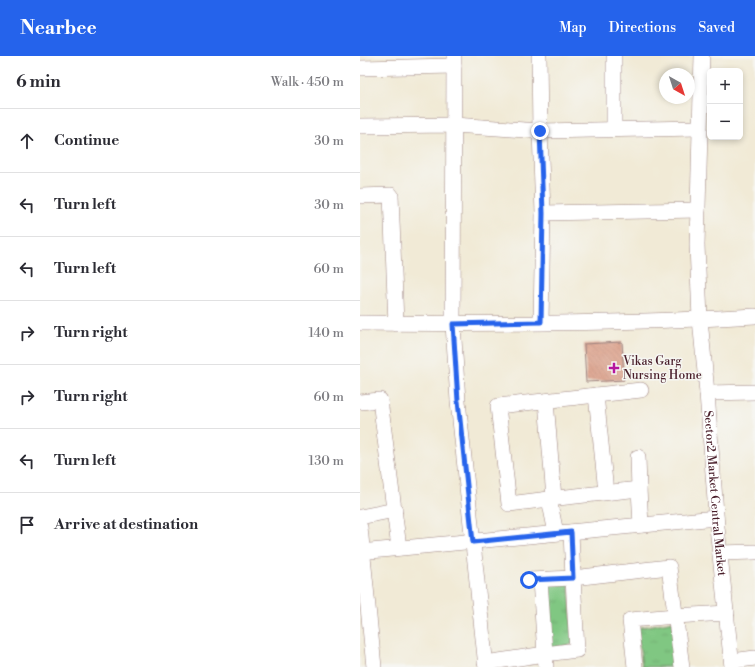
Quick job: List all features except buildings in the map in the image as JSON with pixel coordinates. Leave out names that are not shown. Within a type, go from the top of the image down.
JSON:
[{"type":"street","points":[[539,56],[543,213],[541,322]]},
{"type":"street","points":[[614,56],[614,129]]},
{"type":"street","name":"Sector2 Market Central Market","points":[[702,56],[697,245],[700,319],[716,518],[732,664]]},
{"type":"street","points":[[360,68],[396,62],[454,61],[453,324],[458,401],[486,665],[546,660],[577,650],[573,578],[564,533],[551,498],[546,401]]},
{"type":"street","points":[[360,126],[454,125],[540,131],[700,128]]},
{"type":"street","points":[[360,196],[391,196],[396,324]]},
{"type":"street","points":[[543,213],[698,210]]},
{"type":"street","points":[[360,323],[453,324],[700,319],[755,316]]},
{"type":"street","points":[[639,488],[509,504],[498,406],[641,390]]},
{"type":"street","points":[[707,393],[755,392]]},
{"type":"street","points":[[596,395],[606,492]]},
{"type":"street","points":[[360,402],[380,400],[399,548]]},
{"type":"street","points":[[638,457],[641,525]]},
{"type":"street","points":[[360,517],[395,510]]},
{"type":"street","points":[[361,551],[473,542],[716,518]]},
{"type":"street","points":[[360,526],[361,551],[374,667]]},
{"type":"street","points":[[720,553],[755,552]]},
{"type":"street","points":[[546,660],[534,580],[573,578],[669,567],[682,667]]},
{"type":"street","points":[[634,667],[630,620],[727,613]]},
{"type":"street","points":[[732,664],[755,658]]},
{"type":"green space","points":[[569,582],[573,644],[549,649],[545,583]]},
{"type":"green space","points":[[673,621],[676,667],[642,667],[637,628]]},
{"type":"place","name":"Vikas Garg Nursing Home","points":[[614,368]]},
{"type":"route","points":[[529,580],[573,578],[571,532],[473,542],[458,401],[453,324],[541,322],[543,213],[540,131]]}]
